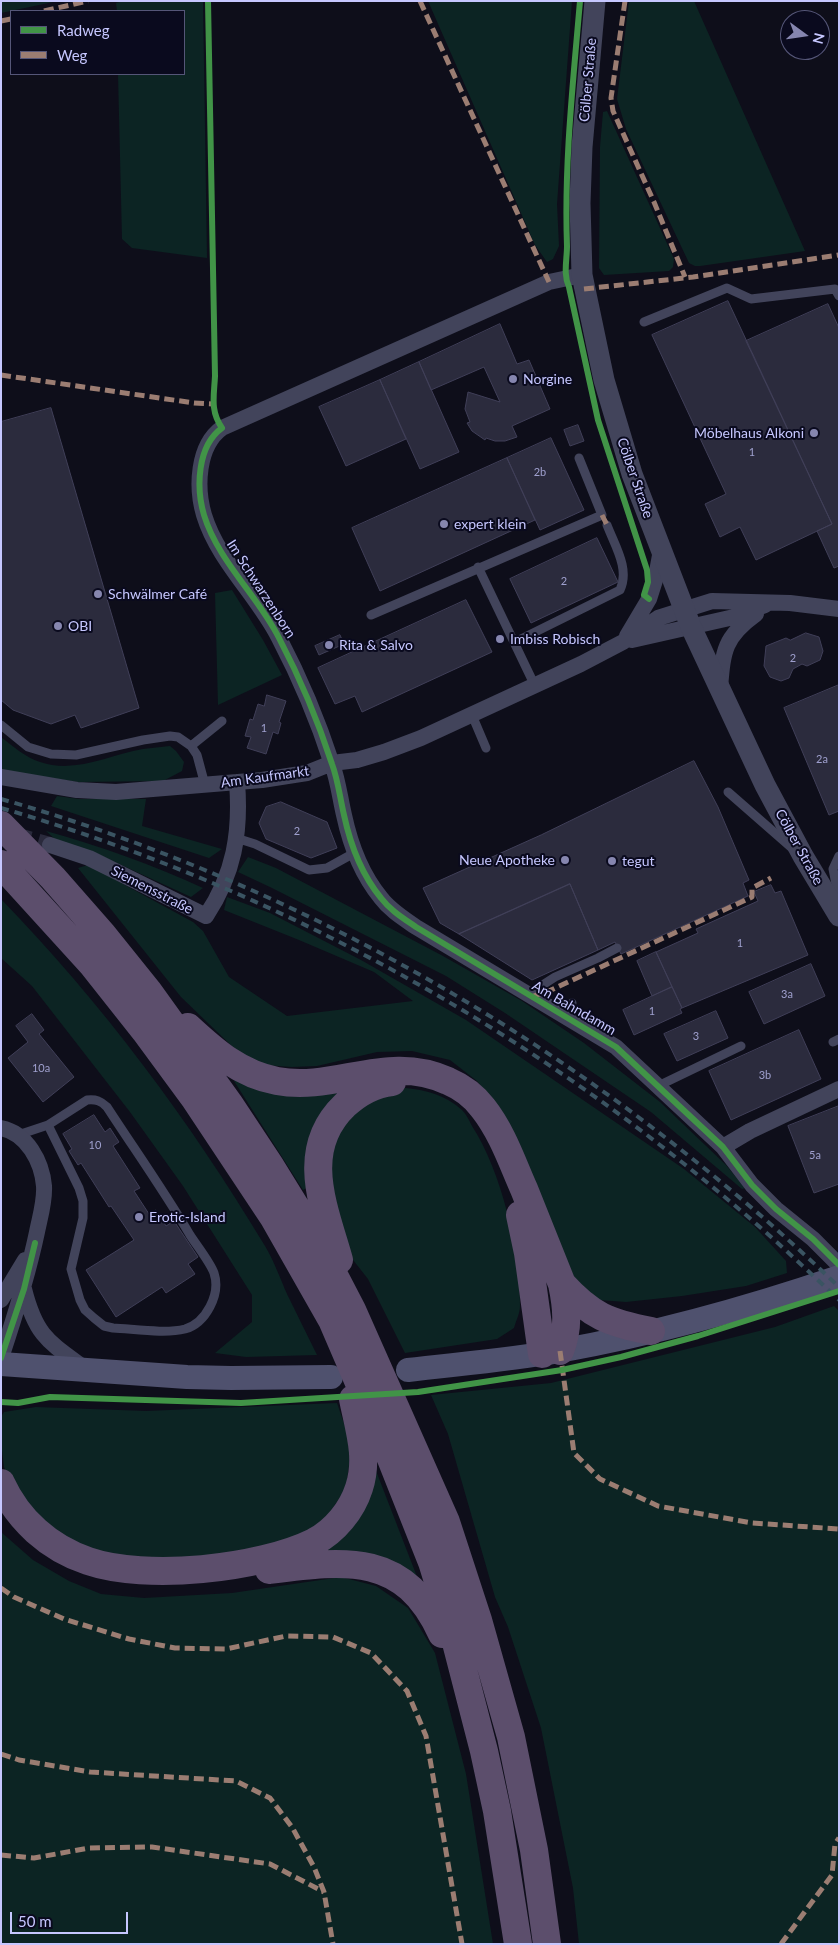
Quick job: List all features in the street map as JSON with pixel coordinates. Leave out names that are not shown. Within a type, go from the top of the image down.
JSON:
[{"type":"highway","points":[[1,825],[53,878],[103,935],[148,991],[230,1104],[313,1234],[341,1322],[432,1562],[452,1626],[497,1811],[518,1944]]},
{"type":"highway","points":[[1,864],[110,986],[145,1031],[195,1099],[341,1322]]},
{"type":"highway","points":[[148,991],[221,1057],[262,1078],[279,1081],[312,1082],[387,1070],[408,1070],[441,1077],[464,1090],[483,1108],[508,1150],[562,1284],[567,1316],[564,1339],[551,1352]]},
{"type":"highway","points":[[547,1944],[534,1850],[498,1687],[446,1522],[385,1440],[341,1322],[318,1184],[318,1158],[320,1145],[331,1122],[339,1111],[360,1093],[386,1082],[400,1080],[428,1083],[454,1094],[483,1123],[500,1152],[522,1222],[551,1352]]},
{"type":"highway","points":[[562,1284],[578,1302],[604,1319],[651,1331]]},
{"type":"highway","points":[[1,1483],[26,1523],[40,1535],[70,1554],[96,1564],[124,1570],[168,1571],[204,1569],[277,1555],[314,1541],[326,1534],[346,1514],[356,1495],[362,1475],[385,1440]]},
{"type":"highway","points":[[1,1513],[16,1530],[48,1554],[84,1572],[122,1580],[143,1582],[212,1578],[328,1563],[351,1564],[376,1569],[402,1581],[424,1602],[432,1614],[470,1697]]},
{"type":"main road","points":[[408,1370],[551,1352],[651,1331],[758,1303],[839,1277]]},
{"type":"main road","points":[[1,1364],[89,1371],[231,1378],[331,1376]]},
{"type":"street","name":"Cölber Straße","points":[[595,1],[580,194],[582,275],[604,380],[632,474],[688,618],[756,767],[803,856],[839,916]]},
{"type":"street","name":"Im Schwarzenborn","points":[[332,764],[315,715],[278,636],[226,557],[210,530],[204,515],[200,493],[200,477],[206,448],[214,434],[222,428],[549,282],[564,277],[582,275]]},
{"type":"street","points":[[623,642],[649,599],[656,577],[661,550]]},
{"type":"street","name":"Am Kaufmarkt","points":[[1,777],[77,790],[116,792],[237,782],[307,773],[332,764],[357,760],[384,752],[472,715],[623,642],[658,618],[688,618],[712,601],[819,605],[839,609]]},
{"type":"street","points":[[720,688],[724,652],[732,635],[743,624],[772,603]]},
{"type":"street","name":"Am Bahndamm","points":[[332,764],[344,817],[356,852],[370,882],[381,898],[395,912],[429,936],[527,995],[567,1009],[616,1047],[723,1147],[752,1185],[776,1209],[814,1239],[839,1265]]},
{"type":"street","name":"Siemensstraße","points":[[50,845],[89,858],[206,916],[219,897],[231,869],[236,838],[237,782]]},
{"type":"street","points":[[723,1147],[750,1131],[839,1089]]},
{"type":"street","points":[[1,1128],[18,1135],[31,1148],[38,1163],[44,1187],[35,1243],[24,1289],[1,1358]]},
{"type":"street","points":[[1,1300],[35,1243]]},
{"type":"street","points":[[24,1289],[28,1307],[39,1331],[47,1341],[89,1371]]},
{"type":"lane","points":[[644,322],[727,288],[751,299],[836,289],[839,296]]},
{"type":"lane","points":[[371,615],[478,567],[602,515],[579,458]]},
{"type":"lane","points":[[515,642],[620,590],[624,581],[624,571],[607,525]]},
{"type":"lane","points":[[478,567],[535,686]]},
{"type":"lane","points":[[472,715],[486,748]]},
{"type":"lane","points":[[191,746],[222,721]]},
{"type":"lane","points":[[1,725],[28,747],[51,754],[76,756],[143,740],[170,736],[178,737],[191,746],[197,755],[206,785]]},
{"type":"lane","points":[[728,792],[781,840],[803,856]]},
{"type":"lane","points":[[236,838],[255,844],[309,870],[327,868],[356,852]]},
{"type":"lane","points":[[839,856],[834,869],[839,900]]},
{"type":"lane","points":[[527,995],[555,977],[617,948]]},
{"type":"lane","points":[[658,1086],[742,1046]]},
{"type":"lane","points":[[18,1135],[48,1125],[87,1100],[94,1099],[102,1102],[107,1107],[175,1210],[214,1274],[216,1289],[212,1303],[205,1315],[197,1323],[186,1329],[174,1331],[113,1328],[104,1326],[86,1310],[80,1300],[71,1269],[83,1218],[84,1201],[48,1125]]},
{"type":"green space","points":[[1,1],[58,1],[10,10],[1,13]]},
{"type":"green space","points":[[123,1],[203,1],[207,258],[132,248],[122,239],[118,75],[185,75],[185,10],[117,10],[116,3]]},
{"type":"green space","points":[[428,1],[572,1],[557,204],[559,246],[553,259],[547,262],[535,245]]},
{"type":"green space","points":[[629,1],[694,1],[805,251],[700,266],[689,263],[626,129],[617,99]]},
{"type":"green space","points":[[607,111],[674,259],[673,267],[669,271],[604,275],[599,268],[600,147],[603,112]]},
{"type":"green space","points":[[232,590],[282,675],[218,705],[215,593]]},
{"type":"green space","points":[[1,737],[29,757],[53,765],[79,765],[143,749],[170,746],[184,762],[182,771],[163,781],[78,782],[1,771]]},
{"type":"green space","points":[[57,796],[79,799],[146,799],[142,826],[222,849],[209,858],[51,806]]},
{"type":"green space","points":[[46,831],[126,856],[203,888],[191,897],[91,851],[58,842]]},
{"type":"green space","points":[[248,857],[276,868],[443,956],[522,1001],[584,1043],[660,1102],[726,1165],[745,1188],[742,1189],[651,1112],[505,1013],[446,976],[238,872]]},
{"type":"green space","points":[[88,865],[193,922],[203,931],[229,977],[287,1016],[413,1001],[374,972],[224,910],[227,897],[270,913],[361,960],[466,1020],[684,1169],[755,1227],[786,1261],[787,1273],[746,1286],[682,1296],[626,1302],[599,1300],[575,1284],[501,1111],[477,1081],[450,1060],[412,1051],[377,1052],[317,1066],[292,1067],[264,1065],[238,1052],[181,997],[78,868]]},
{"type":"green space","points":[[1,899],[109,1022],[175,1109],[236,1199],[268,1252],[317,1355],[246,1357],[215,1353],[252,1322],[252,1295],[183,1186],[130,1112],[32,986],[1,958]]},
{"type":"green space","points":[[239,1078],[347,1087],[308,1187],[303,1190],[234,1081]]},
{"type":"green space","points":[[406,1088],[436,1094],[462,1110],[492,1165],[513,1237],[517,1262],[520,1309],[514,1328],[497,1339],[405,1353],[368,1279],[346,1251],[334,1221],[329,1138],[345,1117],[384,1089]]},
{"type":"green space","points":[[834,1306],[839,1311],[839,1944],[579,1944],[573,1888],[541,1728],[508,1627],[495,1597],[448,1434],[431,1395],[551,1383],[775,1327]]},
{"type":"green space","points":[[337,1403],[347,1432],[350,1458],[346,1488],[323,1523],[292,1540],[254,1552],[163,1561],[94,1551],[55,1534],[14,1490],[4,1467],[1,1417],[4,1412],[36,1407],[146,1411]]},
{"type":"green space","points":[[373,1463],[421,1587],[301,1555]]},
{"type":"green space","points":[[1,1532],[33,1560],[69,1581],[101,1594],[144,1598],[232,1593],[341,1577],[376,1586],[408,1608],[435,1653],[466,1774],[493,1944],[1,1944]]},
{"type":"building","points":[[728,301],[832,524],[756,560],[740,527],[720,537],[705,504],[726,494],[652,335]]},
{"type":"building","name":"Möbelhaus Alkoni","points":[[828,304],[839,328],[839,566],[834,568],[817,531],[832,524],[746,341]]},
{"type":"building","name":"Norgine","points":[[500,324],[517,364],[529,360],[550,409],[512,426],[517,437],[505,441],[495,441],[486,438],[485,440],[472,431],[467,423],[470,422],[465,409],[468,392],[500,402],[484,367],[431,390],[419,362]]},
{"type":"building","points":[[419,362],[459,452],[420,469],[380,380]]},
{"type":"building","points":[[380,380],[406,439],[346,466],[319,407]]},
{"type":"building","name":"OBI","points":[[51,408],[139,708],[81,728],[75,715],[51,724],[13,710],[1,700],[1,422]]},
{"type":"building","points":[[578,425],[584,441],[570,446],[564,430]]},
{"type":"building","points":[[551,438],[584,510],[540,530],[507,458]]},
{"type":"building","name":"expert klein","points":[[507,458],[535,520],[380,591],[352,528]]},
{"type":"building","points":[[597,538],[618,582],[531,623],[510,579]]},
{"type":"building","points":[[466,600],[492,652],[362,712],[355,696],[335,704],[318,668]]},
{"type":"building","points":[[806,633],[819,637],[823,651],[820,660],[807,666],[802,664],[793,669],[789,678],[781,681],[770,677],[764,666],[766,646],[786,638],[790,640]]},
{"type":"building","name":"Rita & Salvo","points":[[340,635],[344,644],[319,655],[315,646]]},
{"type":"building","points":[[839,685],[839,811],[829,815],[784,708]]},
{"type":"building","points":[[267,695],[286,701],[279,722],[281,723],[278,734],[273,732],[266,754],[247,748],[251,737],[245,736],[250,719],[253,720],[258,704],[264,706]]},
{"type":"building","name":"tegut","points":[[694,761],[718,807],[749,880],[743,883],[748,896],[621,954],[615,942],[598,950],[570,884],[459,934],[440,923],[423,888],[541,835]]},
{"type":"building","points":[[281,802],[327,822],[337,848],[311,858],[266,839],[259,823],[266,807]]},
{"type":"building","points":[[570,884],[598,950],[532,980],[459,934]]},
{"type":"building","points":[[771,885],[775,893],[781,891],[808,955],[682,1008],[656,952],[698,933],[696,929],[758,901],[754,892]]},
{"type":"building","points":[[656,952],[672,987],[652,996],[637,961]]},
{"type":"building","points":[[811,964],[825,996],[764,1024],[749,992]]},
{"type":"building","points":[[672,987],[682,1008],[680,1009],[682,1013],[634,1035],[623,1010]]},
{"type":"building","points":[[716,1011],[728,1038],[677,1061],[664,1034]]},
{"type":"building","points":[[32,1014],[44,1030],[39,1034],[74,1077],[43,1102],[8,1058],[28,1042],[16,1026]]},
{"type":"building","points":[[799,1030],[821,1079],[731,1120],[709,1071]]},
{"type":"building","points":[[839,1106],[839,1184],[814,1193],[788,1126]]},
{"type":"building","name":"Erotic-Island","points":[[94,1115],[105,1132],[110,1128],[119,1142],[113,1146],[140,1188],[134,1191],[149,1214],[156,1210],[166,1226],[174,1221],[198,1257],[188,1264],[195,1274],[166,1293],[162,1287],[116,1317],[86,1270],[134,1240],[111,1206],[109,1207],[81,1163],[78,1165],[69,1151],[72,1149],[63,1134]]},
{"type":"tunnel","points":[[15,835],[50,845]]},
{"type":"railway","points":[[1,799],[118,836],[232,881],[342,933],[449,992],[553,1057],[652,1128],[748,1205],[839,1287]]},
{"type":"railway","points":[[1,808],[101,840],[199,877],[294,920],[388,967],[478,1020],[566,1077],[651,1138],[746,1215],[839,1300]]},
{"type":"marked path","points":[[48,10],[88,1]]},
{"type":"marked path","points":[[420,1],[549,282]]},
{"type":"marked path","points":[[625,1],[611,98],[613,111],[685,277]]},
{"type":"marked path","points":[[1,21],[10,19]]},
{"type":"marked path","points":[[584,289],[693,277],[839,255]]},
{"type":"marked path","points":[[1,375],[194,403],[213,404]]},
{"type":"marked path","points":[[602,515],[607,525]]},
{"type":"marked path","points":[[531,997],[551,990],[752,897],[752,888],[771,878]]},
{"type":"marked path","points":[[560,1351],[574,1453],[600,1479],[658,1506],[752,1523],[839,1529]]},
{"type":"marked path","points":[[1,1588],[14,1597],[64,1619],[129,1639],[175,1648],[226,1649],[286,1636],[333,1637],[371,1653],[407,1691],[426,1736],[462,1944]]},
{"type":"marked path","points":[[1,1754],[19,1760],[90,1772],[236,1781],[270,1798],[292,1827],[314,1867],[324,1892],[333,1944]]},
{"type":"marked path","points":[[781,1944],[832,1875],[835,1844],[839,1838]]},
{"type":"marked path","points":[[1,1855],[34,1858],[89,1848],[152,1847],[270,1864],[324,1892]]},
{"type":"cycle path","points":[[208,1],[214,409],[222,428]]},
{"type":"cycle path","points":[[580,1],[568,154],[566,277],[598,420],[647,570],[648,582],[644,595],[649,599]]},
{"type":"cycle path","points":[[222,428],[214,436],[203,456],[200,493],[204,515],[210,532],[228,563],[270,623],[287,653],[321,732],[334,770],[353,848],[374,889],[388,906],[416,927],[616,1047],[723,1147],[752,1185],[776,1209],[813,1239],[839,1265]]},
{"type":"cycle path","points":[[1,1358],[24,1289],[35,1243]]},
{"type":"cycle path","points":[[1,1402],[18,1403],[50,1397],[241,1403],[418,1392],[562,1370],[621,1357],[698,1336],[839,1291]]},
{"type":"place","name":"Norgine","points":[[513,379]]},
{"type":"place","name":"Möbelhaus Alkoni","points":[[814,433]]},
{"type":"place","name":"expert klein","points":[[444,524]]},
{"type":"place","name":"Schwälmer Café","points":[[98,594]]},
{"type":"place","name":"OBI","points":[[58,626]]},
{"type":"place","name":"Imbiss Robisch","points":[[500,639]]},
{"type":"place","name":"Rita & Salvo","points":[[329,645]]},
{"type":"place","name":"Neue Apotheke","points":[[565,860]]},
{"type":"place","name":"tegut","points":[[612,861]]},
{"type":"place","name":"Erotic-Island","points":[[139,1217]]}]
